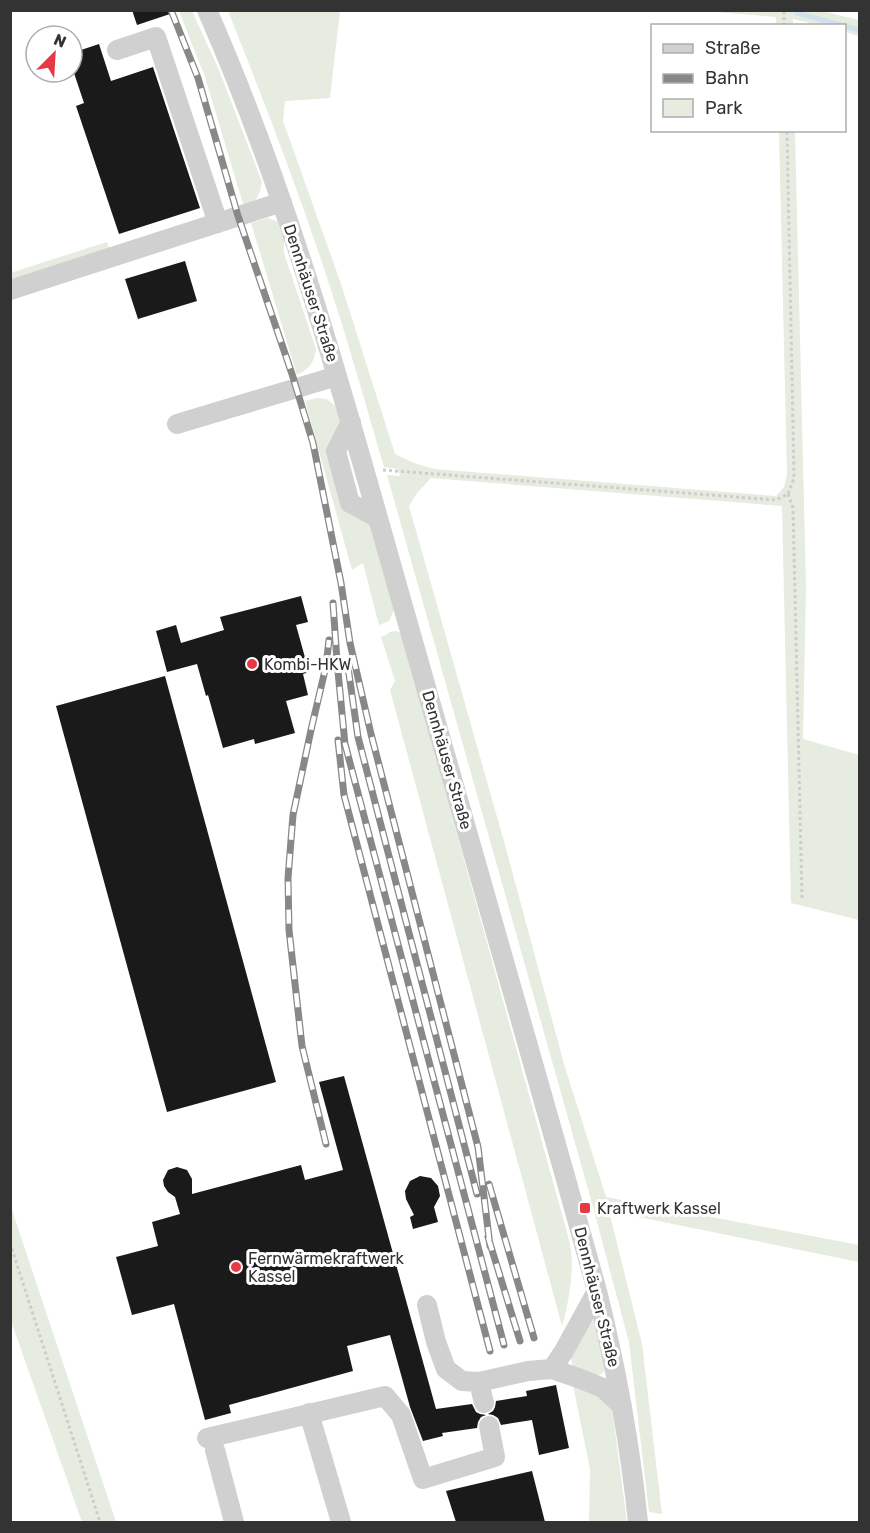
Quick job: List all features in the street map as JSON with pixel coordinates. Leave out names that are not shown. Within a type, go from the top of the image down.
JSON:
[{"type":"street","name":"Dennhäuser Straße","points":[[207,10],[282,202],[351,422],[597,1291],[622,1406],[638,1522]]},
{"type":"street","points":[[117,50],[156,37],[218,223]]},
{"type":"street","points":[[10,290],[282,202]]},
{"type":"street","points":[[177,424],[337,376]]},
{"type":"street","points":[[351,422],[336,451],[347,493],[350,503],[378,518]]},
{"type":"street","points":[[552,1369],[597,1291]]},
{"type":"street","points":[[427,1305],[436,1342],[446,1369],[462,1381],[479,1382],[528,1371],[552,1369],[603,1389],[622,1406]]},
{"type":"street","points":[[479,1382],[484,1402]]},
{"type":"street","points":[[234,1522],[211,1444],[309,1413],[385,1396],[401,1415],[423,1479],[495,1457],[489,1426]]},
{"type":"street","points":[[309,1413],[341,1522]]},
{"type":"path","points":[[364,469],[777,500],[788,494],[794,478],[787,132]]},
{"type":"path","points":[[788,494],[794,508],[802,898]]},
{"type":"path","points":[[10,1243],[100,1522]]},
{"type":"green space","points":[[179,11],[192,11],[219,70],[262,182],[257,198],[244,207],[205,77]]},
{"type":"green space","points":[[228,11],[340,11],[330,98],[285,101],[283,121],[340,281],[395,454],[434,469],[776,496],[784,487],[787,474],[779,132],[795,132],[806,587],[803,739],[859,755],[859,920],[791,903],[782,506],[431,478],[409,506],[564,1064],[606,1197],[859,1245],[859,1262],[609,1211],[642,1344],[662,1514],[649,1512],[629,1342],[387,475],[400,476],[398,469],[384,467],[344,329],[281,146]]},
{"type":"green space","points":[[705,11],[822,11],[859,20],[859,36],[846,32],[846,24],[814,24],[793,19],[793,24],[776,24],[776,17]]},
{"type":"green space","points":[[267,218],[277,221],[284,239],[284,253],[316,349],[311,365],[297,375],[251,223]]},
{"type":"green space","points":[[107,242],[116,266],[11,300],[10,273]]},
{"type":"green space","points":[[326,399],[337,408],[341,423],[330,452],[370,521],[395,608],[389,621],[379,625],[363,563],[352,570],[305,401]]},
{"type":"green space","points":[[397,631],[404,635],[404,642],[569,1240],[572,1260],[571,1279],[562,1326],[390,690],[395,681],[381,637],[389,632]]},
{"type":"green space","points":[[11,1207],[116,1522],[82,1522],[11,1321]]},
{"type":"green space","points":[[591,1319],[595,1321],[606,1365],[603,1373],[593,1378],[573,1368],[570,1353]]},
{"type":"green space","points":[[573,1385],[600,1396],[612,1408],[627,1522],[589,1522],[590,1469]]},
{"type":"building","points":[[132,10],[173,10],[173,13],[137,25]]},
{"type":"building","points":[[99,44],[111,81],[153,67],[200,208],[119,234],[76,106],[84,103],[78,84],[84,84],[84,49]]},
{"type":"building","points":[[185,261],[197,301],[138,319],[125,279]]},
{"type":"building","name":"Kombi-HKW","points":[[301,596],[308,622],[296,625],[309,672],[303,674],[308,695],[286,701],[295,733],[255,744],[254,739],[223,748],[197,664],[167,672],[156,631],[176,625],[181,643],[224,630],[220,617]]},
{"type":"building","points":[[165,676],[276,1082],[167,1112],[56,706]]},
{"type":"building","name":"Fernwärmekraftwerk Kassel","points":[[344,1076],[436,1409],[472,1404],[476,1412],[486,1415],[481,1417],[477,1428],[442,1433],[443,1436],[423,1441],[410,1407],[390,1335],[347,1346],[353,1371],[229,1405],[231,1413],[205,1420],[174,1304],[132,1315],[116,1257],[158,1246],[152,1222],[180,1214],[175,1197],[164,1186],[163,1180],[168,1170],[177,1167],[187,1170],[192,1179],[192,1194],[301,1165],[305,1180],[343,1170],[319,1082]]},
{"type":"building","points":[[420,1176],[431,1178],[438,1186],[440,1196],[434,1207],[438,1222],[413,1229],[410,1217],[414,1215],[406,1199],[405,1191],[410,1181]]},
{"type":"building","points":[[556,1385],[569,1448],[539,1455],[532,1420],[501,1425],[498,1418],[488,1414],[493,1411],[496,1401],[527,1396],[526,1391]]},
{"type":"building","points":[[532,1471],[545,1522],[456,1522],[446,1491]]},
{"type":"waterway","points":[[797,13],[837,24]]},
{"type":"waterway","points":[[846,26],[860,30]]},
{"type":"railway","points":[[171,10],[198,78],[238,216],[313,443],[341,583],[350,643],[371,734],[478,1147],[490,1246]]},
{"type":"railway","points":[[333,603],[345,744],[504,1345]]},
{"type":"railway","points":[[326,1144],[302,1046],[289,930],[288,878],[293,815],[326,666],[329,640]]},
{"type":"railway","points":[[348,667],[358,737],[477,1194]]},
{"type":"railway","points":[[338,740],[344,795],[490,1351]]},
{"type":"railway","points":[[489,1184],[534,1338]]},
{"type":"railway","points":[[488,1237],[520,1341]]},
{"type":"place","name":"Kombi-HKW","points":[[252,664]]},
{"type":"place","name":"Kraftwerk Kassel","points":[[585,1208]]},
{"type":"place","name":"Fernwärmekraftwerk Kassel","points":[[236,1267]]}]
